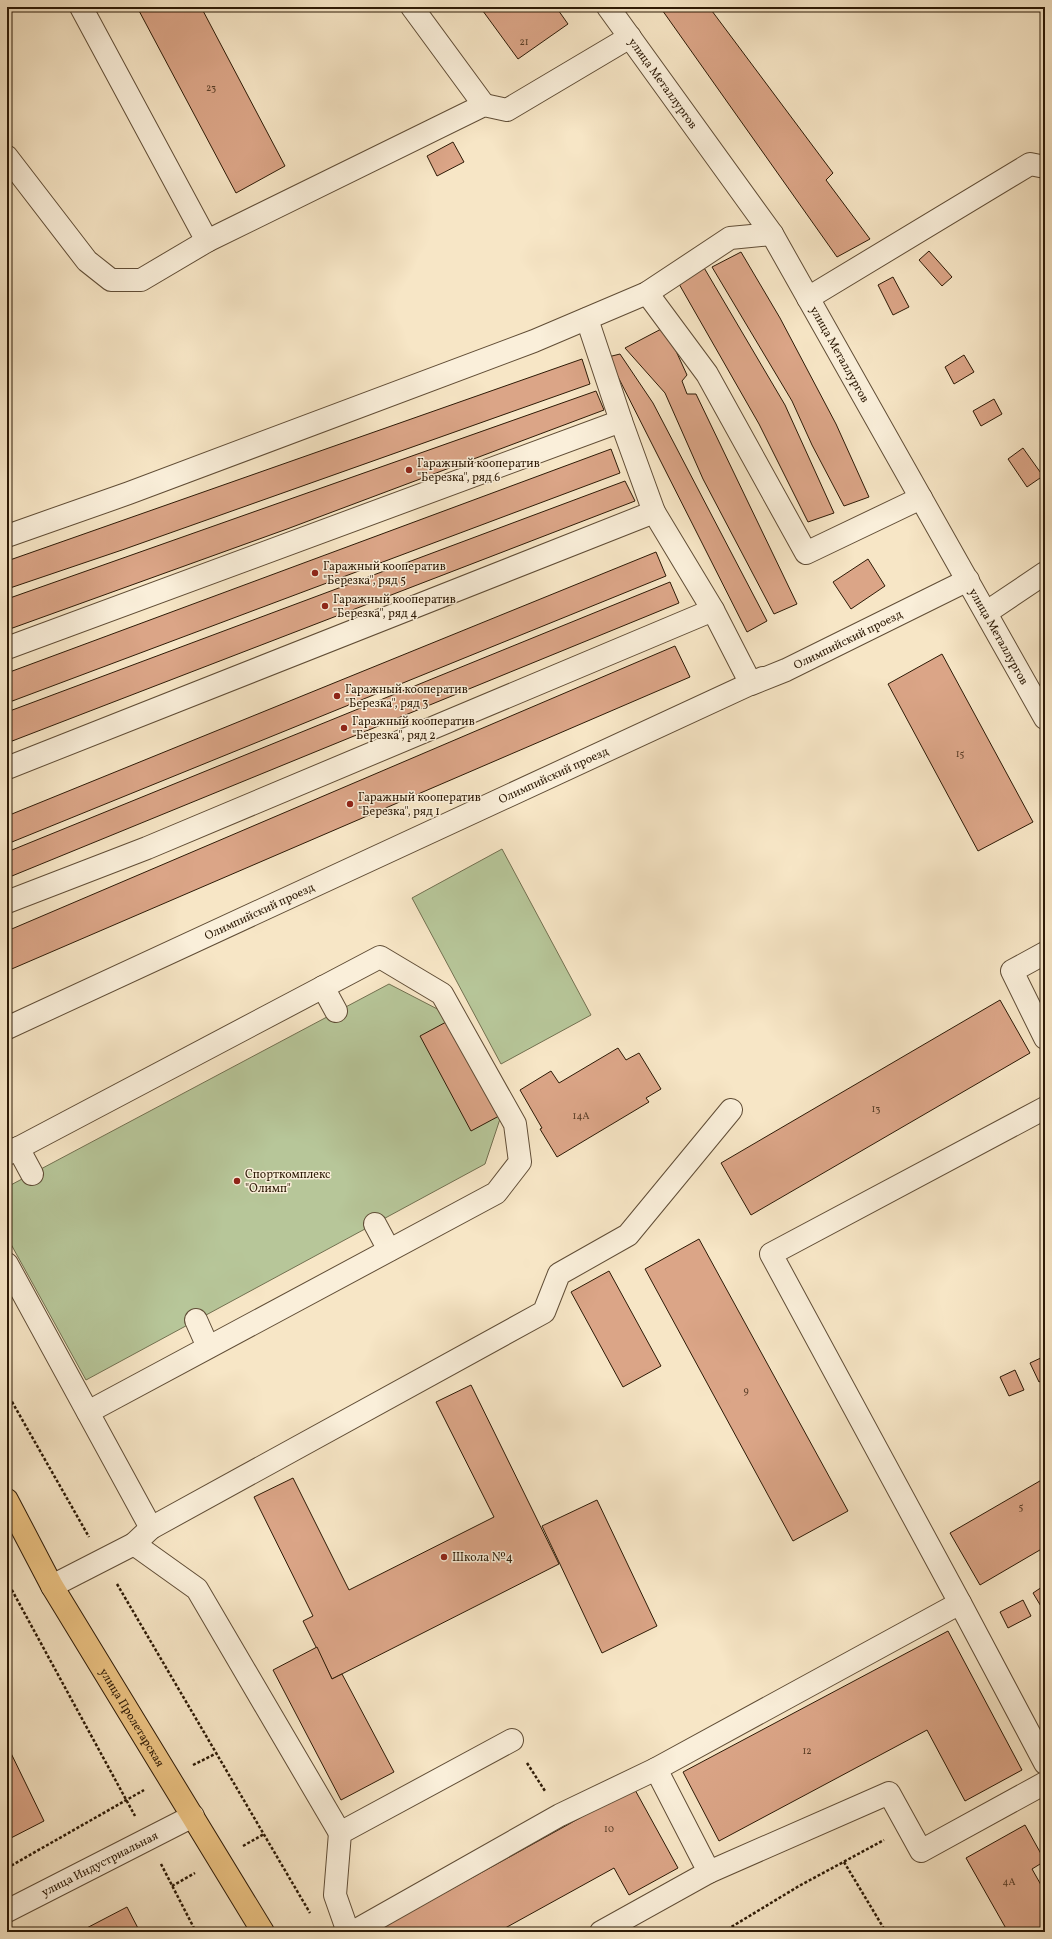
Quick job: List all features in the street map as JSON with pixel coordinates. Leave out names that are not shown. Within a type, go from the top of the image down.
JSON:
[{"type":"main road","name":"улица Пролетарская","points":[[7,1500],[52,1586],[263,1932]]},
{"type":"street","points":[[81,7],[207,241]]},
{"type":"street","points":[[412,7],[484,104],[507,110],[630,37]]},
{"type":"street","name":"улица Металлургов","points":[[608,7],[772,234],[1045,718]]},
{"type":"street","points":[[7,156],[87,262],[111,280],[141,280],[207,241],[484,104]]},
{"type":"street","points":[[808,298],[1030,164],[1045,167]]},
{"type":"street","points":[[7,536],[129,493],[527,344],[647,293],[730,238],[772,234]]},
{"type":"street","points":[[647,293],[708,374],[806,553],[921,498]]},
{"type":"street","points":[[587,319],[621,421],[654,512],[713,610],[751,684]]},
{"type":"street","points":[[7,648],[621,421]]},
{"type":"street","points":[[7,768],[654,512]]},
{"type":"street","points":[[993,608],[1045,573]]},
{"type":"street","name":"Олимпийский проезд","points":[[7,1028],[751,684],[968,580]]},
{"type":"street","points":[[7,902],[147,848],[713,610]]},
{"type":"street","points":[[1045,953],[1012,971],[1045,1038]]},
{"type":"street","points":[[32,1174],[13,1151],[380,957],[416,988],[442,994],[515,1124],[520,1162],[496,1193],[88,1412]]},
{"type":"street","points":[[323,987],[336,1011]]},
{"type":"street","points":[[1045,1108],[771,1254],[1045,1763]]},
{"type":"street","points":[[52,1586],[134,1544],[151,1528],[544,1312],[559,1274],[628,1235],[731,1110]]},
{"type":"street","points":[[375,1224],[389,1250]]},
{"type":"street","points":[[7,1264],[151,1528]]},
{"type":"street","points":[[196,1320],[208,1347]]},
{"type":"street","points":[[134,1544],[197,1589],[340,1833],[335,1895],[348,1932]]},
{"type":"street","points":[[353,1932],[560,1815],[656,1769],[960,1603]]},
{"type":"street","points":[[340,1833],[512,1740]]},
{"type":"street","points":[[656,1769],[709,1872]]},
{"type":"street","points":[[601,1932],[709,1872],[890,1793],[921,1851],[1045,1783]]},
{"type":"street","name":"улица Индустриальная","points":[[7,1911],[193,1816]]},
{"type":"path","points":[[7,1393],[102,1560],[314,1919]]},
{"type":"path","points":[[7,1581],[196,1932]]},
{"type":"path","points":[[512,1740],[560,1815]]},
{"type":"path","points":[[7,1868],[168,1777],[216,1754]]},
{"type":"path","points":[[1040,1810],[1045,1821]]},
{"type":"path","points":[[723,1932],[799,1886],[888,1838]]},
{"type":"path","points":[[844,1862],[886,1932]]},
{"type":"green space","points":[[502,849],[591,1015],[501,1064],[412,898]]},
{"type":"green space","name":"Спорткомплекс \"Олимп\"","points":[[389,984],[447,1014],[501,1116],[485,1164],[86,1380],[7,1237],[7,1187]]},
{"type":"building","points":[[137,7],[201,7],[285,166],[236,193]]},
{"type":"building","points":[[480,7],[556,7],[568,24],[518,59]]},
{"type":"building","points":[[660,7],[709,7],[833,173],[826,180],[870,239],[837,257]]},
{"type":"building","points":[[453,142],[464,162],[437,176],[427,156]]},
{"type":"building","points":[[929,251],[952,277],[942,286],[919,260]]},
{"type":"building","points":[[741,252],[780,318],[836,424],[869,497],[844,506],[812,445],[792,401],[712,267]]},
{"type":"building","points":[[703,266],[785,405],[834,513],[808,522],[759,424],[679,284]]},
{"type":"building","points":[[893,277],[909,307],[893,315],[878,285]]},
{"type":"building","points":[[665,327],[687,375],[682,381],[687,394],[696,394],[797,604],[774,614],[703,479],[665,393],[625,348]]},
{"type":"building","points":[[620,354],[653,403],[767,621],[747,632],[608,357]]},
{"type":"building","points":[[964,355],[974,372],[954,384],[945,367]]},
{"type":"building","points":[[582,359],[590,384],[122,550],[7,589],[7,561]]},
{"type":"building","name":"Гаражный кооператив \"Березка\", ряд 6","points":[[596,391],[604,410],[287,529],[7,630],[7,599]]},
{"type":"building","points":[[994,399],[1002,414],[981,426],[973,411]]},
{"type":"building","points":[[1023,448],[1043,476],[1027,487],[1008,459]]},
{"type":"building","name":"Гаражный кооператив \"Березка\", ряд 5","points":[[611,449],[620,473],[7,703],[7,673]]},
{"type":"building","name":"Гаражный кооператив \"Березка\", ряд 4","points":[[625,481],[635,501],[7,743],[7,712]]},
{"type":"building","name":"Гаражный кооператив \"Березка\", ряд 3","points":[[656,552],[666,576],[7,844],[7,816]]},
{"type":"building","points":[[868,559],[885,586],[851,609],[833,582]]},
{"type":"building","name":"Гаражный кооператив \"Березка\", ряд 2","points":[[670,582],[679,603],[7,878],[7,852]]},
{"type":"building","name":"Гаражный кооператив \"Березка\", ряд 1","points":[[675,646],[690,677],[7,971],[7,931]]},
{"type":"building","points":[[942,654],[1033,822],[978,851],[888,684]]},
{"type":"building","points":[[1000,1000],[1030,1053],[751,1215],[721,1163]]},
{"type":"building","points":[[448,1021],[499,1116],[471,1131],[420,1036]]},
{"type":"building","points":[[618,1048],[626,1060],[639,1053],[661,1089],[646,1098],[649,1102],[557,1157],[540,1129],[542,1128],[520,1090],[551,1071],[559,1083]]},
{"type":"building","points":[[699,1239],[848,1511],[793,1541],[645,1269]]},
{"type":"building","points":[[609,1271],[661,1366],[623,1387],[571,1292]]},
{"type":"building","points":[[1045,1356],[1045,1379],[1039,1382],[1030,1363]]},
{"type":"building","points":[[1015,1370],[1024,1390],[1009,1396],[1000,1377]]},
{"type":"building","points":[[471,1385],[559,1564],[332,1679],[303,1621],[313,1616],[254,1497],[293,1478],[349,1590],[494,1517],[436,1402]]},
{"type":"building","points":[[1045,1478],[1045,1547],[980,1585],[950,1533]]},
{"type":"building","points":[[597,1500],[657,1626],[602,1653],[542,1526]]},
{"type":"building","points":[[1045,1585],[1045,1613],[1033,1593]]},
{"type":"building","points":[[1023,1600],[1031,1616],[1008,1628],[1000,1612]]},
{"type":"building","points":[[948,1631],[1022,1770],[965,1801],[927,1730],[719,1841],[683,1772]]},
{"type":"building","points":[[317,1647],[332,1679],[342,1674],[394,1772],[341,1800],[273,1670]]},
{"type":"building","points":[[7,1745],[44,1821],[7,1840]]},
{"type":"building","points":[[634,1788],[678,1868],[629,1895],[614,1868],[498,1932],[374,1932]]},
{"type":"building","points":[[1025,1825],[1045,1861],[1032,1869],[1045,1892],[1045,1932],[1008,1932],[966,1858]]},
{"type":"building","points":[[127,1907],[140,1932],[79,1932]]},
{"type":"place","name":"Гаражный кооператив \"Березка\", ряд 6","points":[[409,470]]},
{"type":"place","name":"Гаражный кооператив \"Березка\", ряд 5","points":[[315,573]]},
{"type":"place","name":"Гаражный кооператив \"Березка\", ряд 4","points":[[325,606]]},
{"type":"place","name":"Гаражный кооператив \"Березка\", ряд 3","points":[[337,696]]},
{"type":"place","name":"Гаражный кооператив \"Березка\", ряд 2","points":[[344,728]]},
{"type":"place","name":"Гаражный кооператив \"Березка\", ряд 1","points":[[350,804]]},
{"type":"place","name":"Спорткомплекс \"Олимп\"","points":[[237,1181]]},
{"type":"place","name":"Школа №4","points":[[444,1557]]}]
